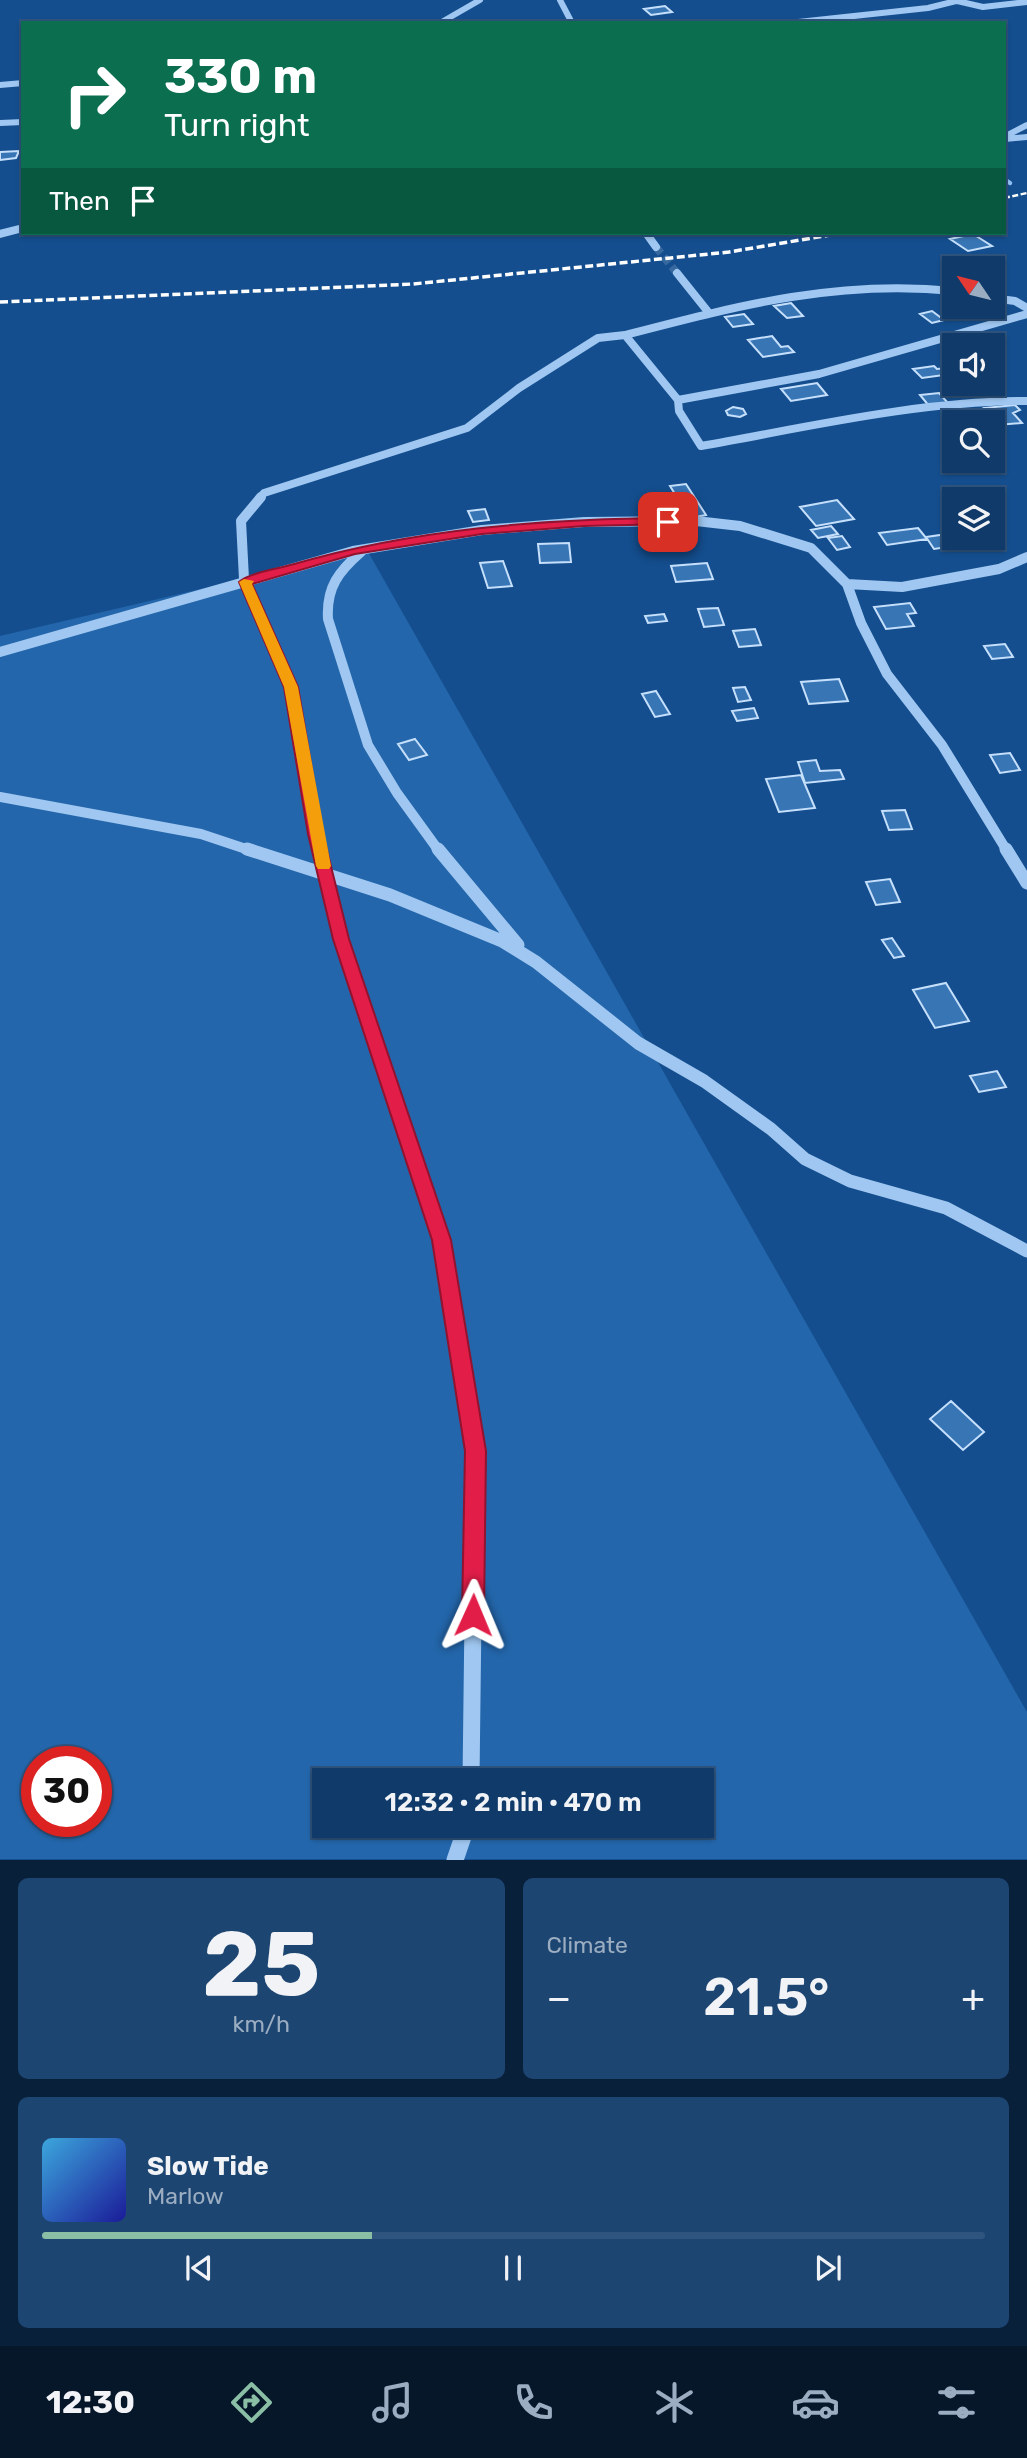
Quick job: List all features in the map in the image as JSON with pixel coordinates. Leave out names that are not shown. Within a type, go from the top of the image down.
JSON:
[{"type":"street","points":[[443,21],[480,0]]},
{"type":"street","points":[[560,0],[571,21]]},
{"type":"street","points":[[808,21],[928,8],[954,1],[983,7],[1027,2]]},
{"type":"street","points":[[0,85],[21,83]]},
{"type":"street","points":[[0,123],[21,122]]},
{"type":"street","points":[[1006,137],[1027,125]]},
{"type":"street","points":[[1006,138],[1027,137]]},
{"type":"street","points":[[0,229],[21,227]]},
{"type":"street","points":[[0,234],[21,228]]},
{"type":"street","points":[[647,235],[656,247]]},
{"type":"street","points":[[677,273],[709,313]]},
{"type":"street","points":[[471,1768],[475,1451],[442,1240],[341,939],[316,834],[291,687],[245,582],[241,521],[264,493],[467,428],[519,388],[598,338],[625,335],[815,290],[864,284],[942,290]]},
{"type":"street","points":[[1005,300],[1015,301],[1027,308]]},
{"type":"street","points":[[678,400],[818,374],[945,335],[1027,314]]},
{"type":"street","points":[[625,335],[678,400],[679,411],[701,446],[877,415],[992,401],[1027,401]]},
{"type":"street","points":[[0,652],[365,549],[482,530],[584,522],[696,522],[740,526],[811,548],[847,583],[860,623],[887,674],[942,745],[1027,883]]},
{"type":"street","points":[[365,549],[337,575],[330,588],[326,614],[339,661],[355,695],[357,719],[364,737],[412,813],[500,927],[536,962],[638,1043],[704,1081],[771,1129],[805,1159],[850,1181],[946,1208],[1027,1251]]},
{"type":"street","points":[[847,583],[902,587],[999,569],[1025,559]]},
{"type":"street","points":[[0,797],[201,834],[390,895],[502,941],[536,962]]},
{"type":"street","points":[[455,1860],[463,1838]]},
{"type":"shaded area","points":[[367,550],[1027,1712],[1027,1859],[0,1859],[0,636]]},
{"type":"building","points":[[665,6],[672,12],[651,15],[644,9]]},
{"type":"building","points":[[19,151],[16,158],[0,160],[0,152]]},
{"type":"building","points":[[975,235],[992,246],[968,251],[950,239]]},
{"type":"building","points":[[791,303],[803,316],[787,318],[774,306]]},
{"type":"building","points":[[932,311],[944,320],[932,323],[920,314]]},
{"type":"building","points":[[744,314],[753,324],[733,327],[725,317]]},
{"type":"building","points":[[772,336],[781,347],[788,346],[794,352],[763,357],[748,340]]},
{"type":"building","points":[[934,366],[942,368],[942,375],[922,378],[913,369]]},
{"type":"building","points":[[817,383],[827,395],[791,401],[781,389]]},
{"type":"building","points":[[939,393],[948,403],[929,406],[920,395]]},
{"type":"building","points":[[1015,405],[1020,410],[1013,413],[1022,423],[1005,424],[1005,410],[984,408]]},
{"type":"building","points":[[733,407],[743,409],[746,414],[740,417],[728,415],[726,411]]},
{"type":"building","points":[[686,484],[706,515],[690,518],[670,486]]},
{"type":"building","points":[[837,500],[854,519],[816,526],[800,507]]},
{"type":"building","points":[[485,509],[489,520],[473,522],[468,511]]},
{"type":"building","points":[[831,526],[838,534],[818,538],[811,530]]},
{"type":"building","points":[[918,528],[927,539],[887,545],[879,533]]},
{"type":"building","points":[[942,535],[942,548],[934,549],[926,537]]},
{"type":"building","points":[[842,536],[850,547],[837,550],[828,538]]},
{"type":"building","points":[[569,543],[571,562],[540,563],[538,544]]},
{"type":"building","points":[[503,561],[512,586],[488,588],[480,563]]},
{"type":"building","points":[[707,563],[713,579],[676,582],[671,566]]},
{"type":"building","points":[[910,603],[916,613],[907,614],[914,626],[886,629],[874,607]]},
{"type":"building","points":[[718,608],[724,625],[704,627],[698,609]]},
{"type":"building","points":[[664,614],[667,621],[648,623],[645,616]]},
{"type":"building","points":[[755,629],[761,645],[739,647],[733,631]]},
{"type":"building","points":[[1005,644],[1013,657],[992,659],[984,646]]},
{"type":"building","points":[[839,679],[848,701],[809,704],[801,682]]},
{"type":"building","points":[[745,687],[751,700],[738,702],[733,688]]},
{"type":"building","points":[[656,691],[670,714],[655,717],[642,694]]},
{"type":"building","points":[[754,708],[758,718],[737,721],[732,711]]},
{"type":"building","points":[[415,739],[427,755],[409,760],[398,744]]},
{"type":"building","points":[[1010,753],[1020,770],[1000,773],[990,755]]},
{"type":"building","points":[[816,760],[820,771],[840,770],[844,779],[805,783],[798,762]]},
{"type":"building","points":[[801,775],[815,808],[779,812],[766,779]]},
{"type":"building","points":[[905,810],[912,829],[889,830],[882,811]]},
{"type":"building","points":[[890,879],[900,902],[876,905],[866,882]]},
{"type":"building","points":[[892,938],[904,956],[894,958],[882,940]]},
{"type":"building","points":[[946,983],[969,1021],[935,1028],[913,990]]},
{"type":"building","points":[[997,1071],[1006,1087],[979,1092],[970,1076]]},
{"type":"building","points":[[951,1401],[984,1432],[963,1450],[930,1419]]},
{"type":"waterway","points":[[1006,180],[1010,183]]},
{"type":"tunnel","points":[[656,247],[677,273]]},
{"type":"railway","points":[[1006,198],[1027,193]]},
{"type":"railway","points":[[0,302],[413,284],[729,252],[830,235]]},
{"type":"slow traffic","points":[[248,581],[245,582],[291,687],[324,866]]},
{"type":"route","points":[[473,1615],[475,1451],[442,1240],[341,939],[316,834],[291,687],[245,582],[353,551],[482,530],[584,522],[668,522]]}]
